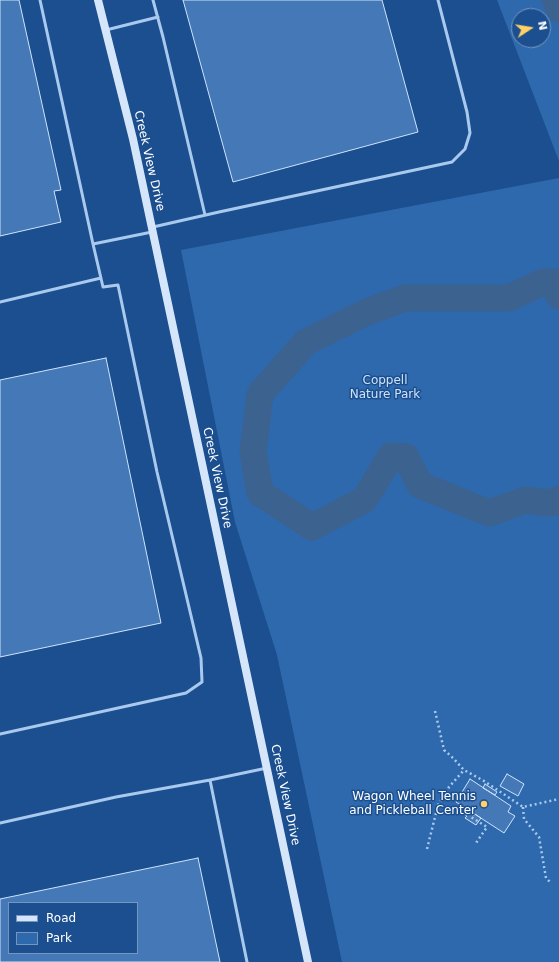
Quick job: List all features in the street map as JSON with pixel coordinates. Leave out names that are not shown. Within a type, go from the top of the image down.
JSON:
[{"type":"street","name":"Creek View Drive","points":[[98,0],[133,139],[308,962]]},
{"type":"lane","points":[[0,734],[186,693],[202,682],[201,658],[157,472],[118,285],[103,287],[40,0]]},
{"type":"lane","points":[[153,0],[205,215]]},
{"type":"lane","points":[[93,244],[152,230],[205,215],[452,162],[465,149],[470,132],[467,112],[438,0]]},
{"type":"lane","points":[[106,30],[158,17]]},
{"type":"lane","points":[[0,302],[101,278]]},
{"type":"lane","points":[[0,823],[116,797],[267,768]]},
{"type":"lane","points":[[210,780],[247,962]]},
{"type":"path","points":[[435,711],[444,750],[454,758],[464,770],[484,781],[523,807],[559,799]]},
{"type":"path","points":[[427,850],[438,805],[449,787],[464,770]]},
{"type":"path","points":[[523,807],[524,819],[539,836],[546,878],[550,882]]},
{"type":"path","points":[[474,814],[472,817],[487,827],[476,843]]},
{"type":"green space","points":[[497,0],[559,0],[559,161],[515,48],[551,48],[551,8],[511,8],[511,36]]},
{"type":"green space","name":"Coppell Nature Park","points":[[559,178],[559,962],[342,962],[277,655],[235,522],[181,250]]},
{"type":"building","points":[[0,0],[19,0],[61,190],[54,191],[61,222],[0,236]]},
{"type":"building","points":[[183,0],[382,0],[418,132],[233,182]]},
{"type":"building","points":[[106,358],[161,623],[0,657],[0,380]]},
{"type":"building","points":[[507,774],[524,784],[518,796],[500,786]]},
{"type":"building","name":"Wagon Wheel Tennis and Pickleball Center","points":[[470,779],[511,806],[508,812],[515,816],[504,833],[456,802]]},
{"type":"building","points":[[485,784],[497,792],[495,795],[483,788]]},
{"type":"building","points":[[467,809],[481,818],[476,825],[465,818],[467,816],[464,814]]},
{"type":"building","points":[[198,858],[220,962],[0,962],[0,899]]},
{"type":"waterway","points":[[555,0],[559,9]]},
{"type":"waterway","points":[[559,296],[554,282],[543,282],[509,298],[405,298],[367,312],[306,342],[260,394],[253,452],[260,493],[312,527],[364,500],[391,456],[406,457],[420,485],[489,513],[525,500],[551,503],[559,499]]},
{"type":"place","name":"Wagon Wheel Tennis and Pickleball Center","points":[[484,804]]}]
